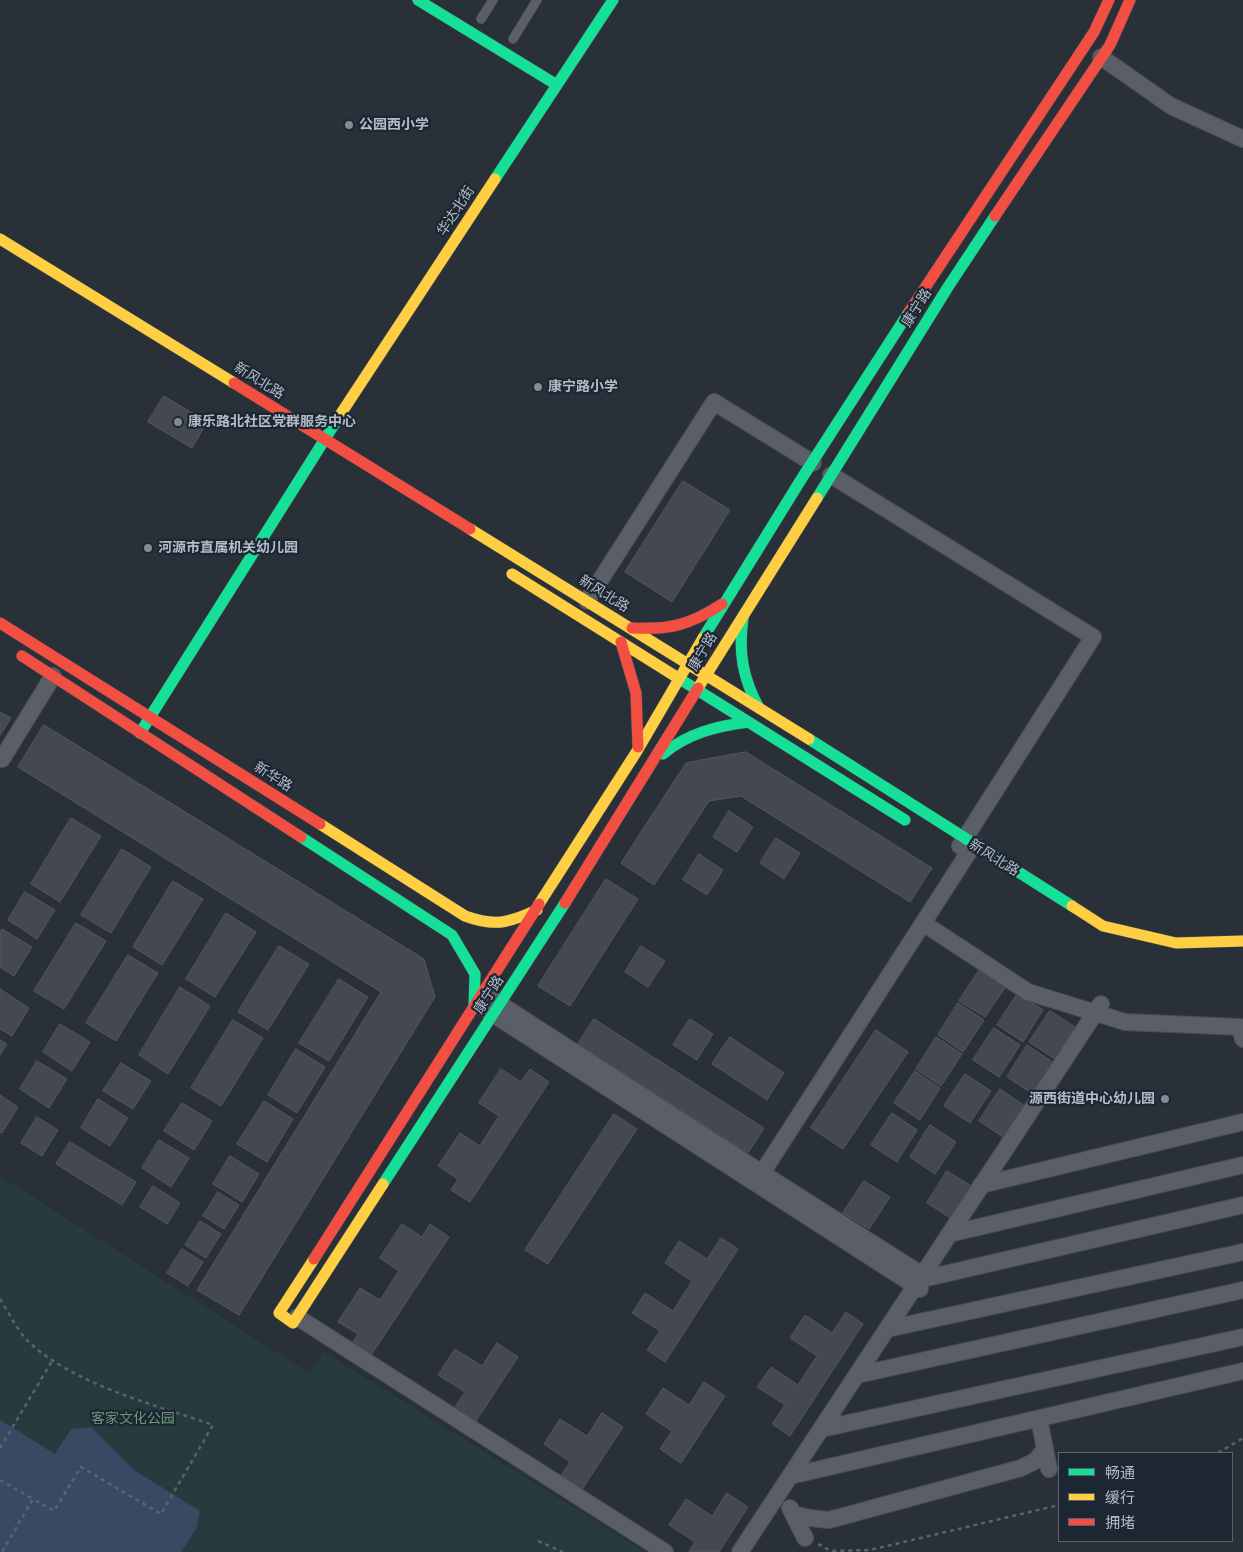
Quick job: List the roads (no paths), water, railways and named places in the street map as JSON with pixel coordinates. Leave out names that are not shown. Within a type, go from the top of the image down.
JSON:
[{"type":"street","points":[[418,0],[553,82]]},
{"type":"street","name":"华达北街","points":[[136,730],[316,452],[320,436],[562,68],[600,0]]},
{"type":"street","name":"华达北街","points":[[562,68],[613,0]]},
{"type":"street","name":"康宁路","points":[[1109,0],[1094,32],[931,275],[688,663],[638,751],[279,1313],[296,1320],[654,762],[830,474],[948,287],[1101,57],[1130,0]]},
{"type":"street","points":[[1101,57],[1171,106],[1243,139]]},
{"type":"street","name":"新风北路","points":[[0,239],[688,663],[759,708],[966,850],[1103,926],[1176,943],[1243,941]]},
{"type":"street","points":[[587,601],[714,402],[814,463]]},
{"type":"street","points":[[763,1180],[930,922],[966,850],[1093,638],[830,474]]},
{"type":"street","points":[[502,568],[915,826]]},
{"type":"street","name":"新风北路","points":[[630,628],[656,630],[680,627],[704,616],[728,600]]},
{"type":"street","name":"新风北路","points":[[745,612],[739,640],[742,664],[747,688],[759,708]]},
{"type":"street","name":"新华路","points":[[0,623],[465,916],[485,924],[508,923],[537,910]]},
{"type":"street","points":[[620,642],[631,669],[637,695],[640,724],[638,751]]},
{"type":"street","points":[[15,652],[452,935],[475,974],[478,1002],[497,1009],[921,1282],[1243,1205]]},
{"type":"street","points":[[0,758],[2,759],[53,676]]},
{"type":"street","points":[[654,762],[676,741],[724,724],[749,722]]},
{"type":"street","points":[[930,922],[1034,983],[1100,1009],[1125,1022],[1240,1027],[1243,1039]]},
{"type":"street","points":[[1100,1009],[1243,1018]]},
{"type":"street","points":[[740,1552],[861,1374],[1100,1009]]},
{"type":"street","points":[[986,1184],[1243,1122]]},
{"type":"street","points":[[953,1233],[1243,1165]]},
{"type":"street","points":[[891,1328],[1243,1252]]},
{"type":"street","points":[[861,1374],[1243,1290]]},
{"type":"street","points":[[296,1320],[654,1552]]},
{"type":"street","points":[[296,1320],[665,1552]]},
{"type":"street","points":[[825,1428],[1243,1337]]},
{"type":"street","points":[[794,1475],[1243,1371]]},
{"type":"street","points":[[1039,1418],[1049,1469]]},
{"type":"street","points":[[793,1514],[829,1520],[1021,1468],[1035,1461],[1045,1449]]},
{"type":"street","points":[[747,1552],[784,1496],[794,1475]]},
{"type":"street","points":[[784,1496],[805,1538]]},
{"type":"lane","points":[[481,19],[492,0]]},
{"type":"lane","points":[[513,39],[538,0]]},
{"type":"water","points":[[0,1420],[55,1454],[71,1429],[91,1427],[134,1470],[200,1511],[196,1529],[181,1552],[0,1552]]},
{"type":"place","name":"公园西小学","points":[[349,125]]},
{"type":"place","name":"康宁路小学","points":[[538,387]]},
{"type":"place","name":"康乐路北社区党群服务中心","points":[[178,422]]},
{"type":"place","name":"河源市直属机关幼儿园","points":[[148,548]]},
{"type":"place","name":"源西街道中心幼儿园","points":[[1165,1099]]},
{"type":"park label","name":"客家文化公园","points":[[133,1419]]}]
